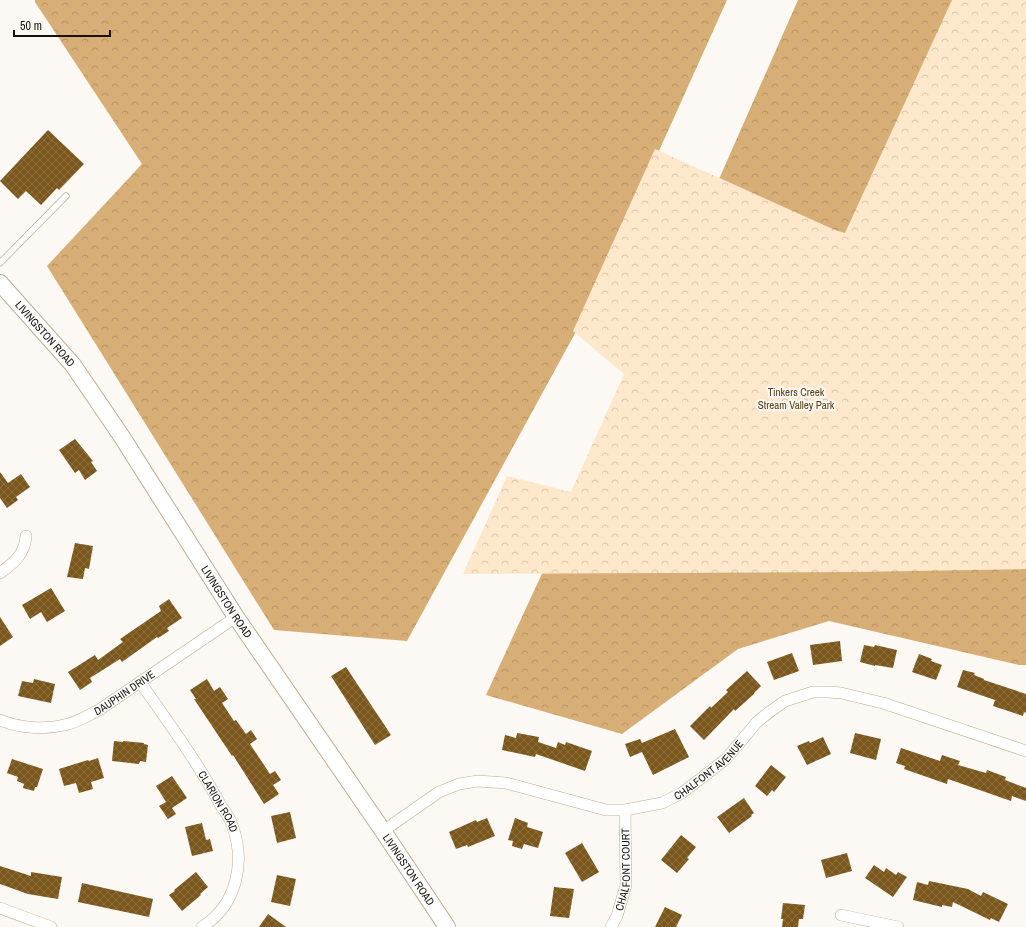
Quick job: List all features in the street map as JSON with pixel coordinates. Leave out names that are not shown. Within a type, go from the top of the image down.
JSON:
[{"type":"main road","name":"LIVINGSTON ROAD","points":[[0,283],[73,365],[122,436],[236,617],[447,927]]},
{"type":"street","points":[[0,573],[20,557],[26,544],[26,536]]},
{"type":"street","name":"DAUPHIN DRIVE","points":[[0,720],[12,725],[34,728],[64,725],[76,722],[98,710],[236,617]]},
{"type":"street","name":"CLARION ROAD","points":[[140,682],[210,785],[232,823],[235,834],[238,847],[238,864],[231,896],[222,910],[202,927]]},
{"type":"street","name":"CHALFONT AVENUE","points":[[383,831],[439,792],[459,784],[478,781],[506,783],[606,810],[625,810],[662,803],[682,793],[726,759],[757,722],[768,713],[785,701],[813,692],[841,693],[883,703],[1026,751]]},
{"type":"street","name":"CHALFONT COURT","points":[[611,927],[617,916],[626,885],[625,810]]},
{"type":"street","points":[[0,908],[51,927]]},
{"type":"street","points":[[841,915],[898,927]]},
{"type":"lane","points":[[0,263],[66,196]]},
{"type":"green space","points":[[35,0],[727,0],[585,315],[407,641],[274,630],[47,266],[142,164]]},
{"type":"green space","name":"Tinkers Creek Stream Valley Park","points":[[798,0],[1026,0],[1026,665],[1019,665],[829,621],[738,649],[622,734],[486,695],[611,424]]},
{"type":"green space","name":"Tinkers Creek Stream Valley Park","points":[[952,0],[1026,0],[1026,569],[855,572],[463,574],[507,476],[571,492],[624,374],[573,331],[655,149],[835,230],[845,233]]},
{"type":"building","points":[[48,130],[84,164],[59,190],[57,188],[41,205],[26,191],[18,199],[0,181]]},
{"type":"building","points":[[75,439],[93,461],[91,462],[97,471],[85,480],[79,470],[75,473],[59,450]]},
{"type":"building","points":[[0,472],[8,483],[21,474],[30,487],[16,497],[18,500],[7,508],[0,498]]},
{"type":"building","points":[[75,543],[93,546],[89,569],[85,568],[83,579],[67,577]]},
{"type":"building","points":[[51,588],[65,611],[47,622],[41,612],[30,619],[22,605]]},
{"type":"building","points":[[169,599],[182,618],[167,628],[169,631],[158,638],[157,637],[122,662],[120,659],[90,678],[92,682],[80,690],[68,672],[95,655],[98,660],[123,642],[120,639],[161,611],[159,606]]},
{"type":"building","points":[[0,617],[13,637],[0,646]]},
{"type":"building","points":[[840,641],[842,661],[813,665],[810,645]]},
{"type":"building","points":[[864,645],[874,647],[875,645],[897,650],[893,668],[875,666],[860,662]]},
{"type":"building","points":[[792,653],[799,671],[774,680],[767,662]]},
{"type":"building","points":[[919,654],[942,665],[936,680],[912,672]]},
{"type":"building","points":[[346,667],[391,735],[375,745],[331,676]]},
{"type":"building","points":[[963,670],[975,673],[974,675],[984,680],[1026,694],[1026,713],[1024,712],[1023,716],[993,706],[995,700],[957,687]]},
{"type":"building","points":[[747,671],[761,686],[735,711],[734,709],[704,740],[690,726],[710,706],[711,708],[728,692],[726,690]]},
{"type":"building","points":[[34,679],[55,684],[51,703],[18,696],[22,681],[33,683]]},
{"type":"building","points":[[207,679],[214,691],[220,687],[228,699],[222,703],[234,721],[236,720],[246,734],[251,730],[257,739],[250,744],[270,774],[275,771],[281,780],[273,785],[279,794],[264,804],[233,755],[232,756],[194,699],[196,699],[190,690]]},
{"type":"building","points":[[675,729],[689,757],[653,775],[642,752],[630,757],[625,744],[640,739],[642,743]]},
{"type":"building","points":[[517,733],[539,737],[538,742],[556,748],[558,742],[565,745],[566,742],[592,751],[585,771],[536,754],[535,757],[502,750],[505,735],[516,738]]},
{"type":"building","points":[[855,733],[881,739],[876,760],[850,753]]},
{"type":"building","points":[[823,737],[831,754],[807,765],[797,746],[809,741],[810,743]]},
{"type":"building","points":[[114,741],[144,743],[148,745],[146,762],[140,761],[139,764],[112,761]]},
{"type":"building","points":[[901,748],[940,761],[942,755],[960,761],[958,765],[986,773],[987,770],[1006,777],[1005,780],[1026,788],[1026,801],[1012,796],[1011,801],[948,779],[947,784],[904,769],[905,766],[896,763]]},
{"type":"building","points":[[98,758],[104,778],[91,782],[93,789],[79,793],[76,783],[64,786],[59,769]]},
{"type":"building","points":[[12,759],[43,769],[37,787],[35,787],[34,791],[23,788],[24,784],[17,781],[18,777],[7,773]]},
{"type":"building","points":[[771,765],[786,777],[774,792],[772,790],[767,796],[755,786]]},
{"type":"building","points":[[172,776],[187,798],[172,808],[176,814],[168,819],[159,806],[166,802],[156,786]]},
{"type":"building","points":[[744,798],[754,813],[729,833],[717,817]]},
{"type":"building","points":[[290,812],[296,838],[277,843],[271,816]]},
{"type":"building","points":[[487,818],[495,836],[468,847],[467,845],[456,849],[449,832],[476,820],[477,822]]},
{"type":"building","points":[[515,818],[528,823],[527,827],[543,832],[538,848],[524,844],[522,849],[512,846],[513,841],[508,840]]},
{"type":"building","points":[[202,823],[206,840],[210,839],[213,851],[192,856],[185,827]]},
{"type":"building","points":[[681,835],[696,847],[687,858],[689,859],[677,873],[661,860]]},
{"type":"building","points":[[582,843],[599,872],[582,882],[565,853]]},
{"type":"building","points":[[847,853],[852,871],[826,878],[821,860]]},
{"type":"building","points":[[874,865],[884,872],[886,868],[896,875],[898,872],[907,877],[893,897],[865,878]]},
{"type":"building","points":[[0,866],[31,876],[31,872],[62,877],[58,899],[28,894],[0,884]]},
{"type":"building","points":[[196,872],[208,887],[182,911],[169,895]]},
{"type":"building","points":[[277,875],[296,879],[290,906],[271,902]]},
{"type":"building","points":[[929,881],[968,889],[981,896],[983,892],[1008,904],[999,922],[991,918],[990,920],[953,902],[952,907],[942,905],[942,907],[913,900],[917,882],[928,885]]},
{"type":"building","points":[[82,883],[153,899],[149,917],[78,902]]},
{"type":"building","points":[[554,887],[574,889],[569,918],[550,916]]},
{"type":"building","points":[[783,903],[805,905],[803,919],[799,919],[798,927],[782,927],[783,919],[781,919]]},
{"type":"building","points":[[665,907],[682,915],[676,927],[655,927]]},
{"type":"building","points":[[268,914],[286,927],[259,927]]}]
